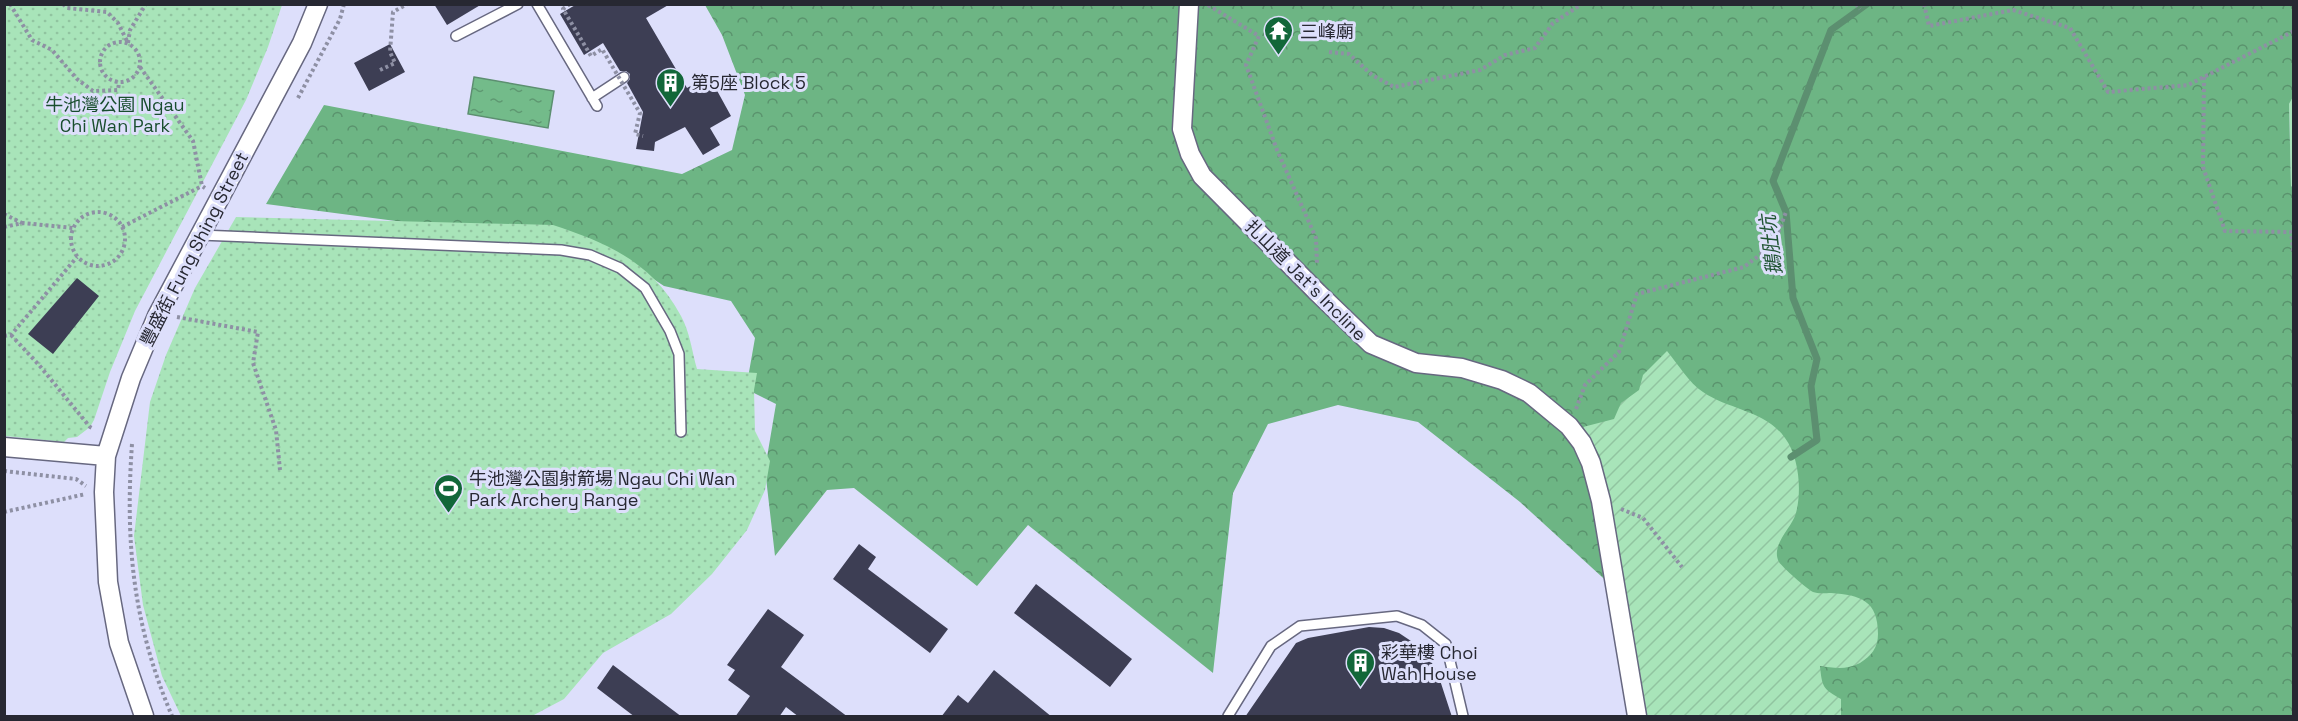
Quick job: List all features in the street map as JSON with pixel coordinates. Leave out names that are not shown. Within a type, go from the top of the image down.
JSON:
[{"type":"street","name":"豐盛街 Fung Shing Street","points":[[144,717],[119,643],[108,582],[104,492],[106,456],[131,378],[157,316],[302,43],[318,4]]},
{"type":"street","name":"扎山道 Jat's Incline","points":[[1189,4],[1182,129],[1190,154],[1202,176],[1371,344],[1416,363],[1462,368],[1502,380],[1529,393],[1569,426],[1582,443],[1591,463],[1601,501],[1637,717]]},
{"type":"street","points":[[4,447],[106,456]]},
{"type":"lane","points":[[456,36],[518,4]]},
{"type":"lane","points":[[537,4],[594,102],[624,77]]},
{"type":"lane","points":[[200,235],[561,250],[590,255],[620,268],[645,288],[670,331],[679,354],[681,432]]},
{"type":"lane","points":[[1228,717],[1271,646],[1300,626],[1397,616],[1422,625],[1446,644],[1463,717]]},
{"type":"path","points":[[10,4],[32,40],[52,50],[76,79],[93,91],[118,90],[119,83]]},
{"type":"path","points":[[63,4],[67,8],[107,12],[118,23],[128,43],[138,53],[140,67],[194,141],[202,186],[122,227]]},
{"type":"path","points":[[128,43],[130,30],[146,4]]},
{"type":"path","points":[[380,70],[395,63],[390,52],[393,12],[407,4]]},
{"type":"path","points":[[570,4],[563,9],[591,56],[602,49],[640,112],[635,134],[643,136]]},
{"type":"path","points":[[1208,4],[1259,36],[1246,65],[1278,150],[1316,237],[1318,293]]},
{"type":"path","points":[[1329,52],[1349,54],[1372,75],[1394,87],[1480,70],[1505,55],[1534,48],[1553,23],[1582,4]]},
{"type":"path","points":[[1856,4],[1860,9]]},
{"type":"path","points":[[1924,4],[1929,26],[2013,10],[2070,28],[2108,92],[2188,85],[2294,31]]},
{"type":"path","points":[[128,43],[109,45],[104,49],[99,61],[102,73],[119,83],[132,79],[140,67]]},
{"type":"path","points":[[2204,76],[2203,167],[2225,231],[2291,232],[2294,257]]},
{"type":"path","points":[[93,212],[110,214],[122,227],[124,244],[116,259],[109,263],[92,265],[77,257],[71,243],[73,228],[77,220],[93,212]]},
{"type":"path","points":[[1569,426],[1585,385],[1619,352],[1637,294],[1744,267],[1774,244],[1786,212]]},
{"type":"path","points":[[4,214],[22,223]]},
{"type":"path","points":[[4,227],[22,223],[73,228]]},
{"type":"path","points":[[4,336],[11,335],[77,257]]},
{"type":"path","points":[[182,307],[176,317],[258,332],[253,363],[276,430],[280,470]]},
{"type":"path","points":[[11,335],[90,427]]},
{"type":"path","points":[[135,433],[129,490],[132,568],[140,622],[157,681],[172,717]]},
{"type":"path","points":[[4,471],[76,479]]},
{"type":"path","points":[[4,512],[92,492]]},
{"type":"path","points":[[1601,501],[1643,518],[1682,567]]},
{"type":"green space","name":"牛池灣公園 Ngau Chi Wan Park","points":[[5,5],[282,5],[246,100],[135,311],[110,372],[94,420],[90,427],[77,437],[68,438],[64,442],[5,436]]},
{"type":"green space","points":[[705,5],[2293,5],[2294,95],[2289,104],[2291,186],[2294,188],[2293,716],[1649,716],[1625,598],[1520,502],[1418,422],[1338,405],[1268,424],[1233,493],[1213,673],[1028,525],[977,586],[854,488],[827,490],[775,556],[765,469],[776,404],[746,389],[755,338],[731,301],[664,286],[608,249],[266,204],[324,105],[682,174],[732,150],[745,95],[722,35]]},
{"type":"green space","points":[[2293,95],[2293,188],[2291,186],[2289,104]]},
{"type":"green space","points":[[236,217],[553,225],[592,239],[627,257],[657,282],[670,298],[687,329],[697,369],[757,373],[754,390],[755,431],[770,461],[765,490],[747,530],[712,574],[671,614],[603,653],[564,699],[532,716],[181,716],[162,676],[143,605],[134,536],[150,402],[166,355],[195,288]]},
{"type":"green space","points":[[1667,351],[1698,388],[1713,398],[1767,422],[1777,429],[1790,446],[1798,474],[1799,494],[1794,519],[1777,549],[1779,562],[1813,592],[1859,598],[1871,607],[1875,614],[1878,639],[1873,651],[1867,657],[1860,663],[1845,668],[1820,666],[1824,687],[1841,699],[1841,716],[1646,716],[1635,672],[1600,456],[1583,427],[1614,419],[1621,403],[1639,390],[1643,375]]},
{"type":"water","points":[[474,77],[554,91],[548,128],[468,114]]},
{"type":"building","points":[[434,4],[482,4],[447,25]]},
{"type":"building","points":[[577,4],[670,4],[646,18],[687,88],[709,76],[731,116],[710,128],[720,145],[703,155],[685,127],[655,142],[654,151],[636,149],[643,112],[627,83],[630,74],[620,71],[603,43],[584,55],[560,14]]},
{"type":"building","points":[[390,44],[405,72],[369,91],[354,63]]},
{"type":"building","points":[[77,278],[99,296],[53,354],[28,334]]},
{"type":"building","points":[[859,544],[876,557],[868,569],[948,629],[930,653],[833,579]]},
{"type":"building","points":[[1036,584],[1132,659],[1110,687],[1014,613]]},
{"type":"building","points":[[768,609],[804,635],[781,667],[848,717],[799,717],[786,707],[779,717],[735,717],[750,696],[728,680],[735,670],[727,665]]},
{"type":"building","points":[[1369,627],[1384,628],[1399,633],[1423,649],[1437,671],[1452,717],[1245,717],[1296,643],[1308,638]]},
{"type":"building","points":[[613,665],[682,717],[635,717],[597,688]]},
{"type":"building","points":[[994,670],[1052,717],[941,717],[958,695],[968,703]]},
{"type":"waterway","name":"鵝肚坑","points":[[1791,457],[1817,440],[1811,386],[1817,359],[1793,298],[1786,212],[1773,181],[1831,30],[1867,4]]},
{"type":"place","name":"三峰廟","points":[[1279,56]]},
{"type":"place","name":"第5座 Block 5","points":[[670,108]]},
{"type":"place","name":"牛池灣公園射箭場 Ngau Chi Wan Park Archery Range","points":[[448,514]]},
{"type":"place","name":"彩華樓 Choi Wah House","points":[[1360,688]]}]
